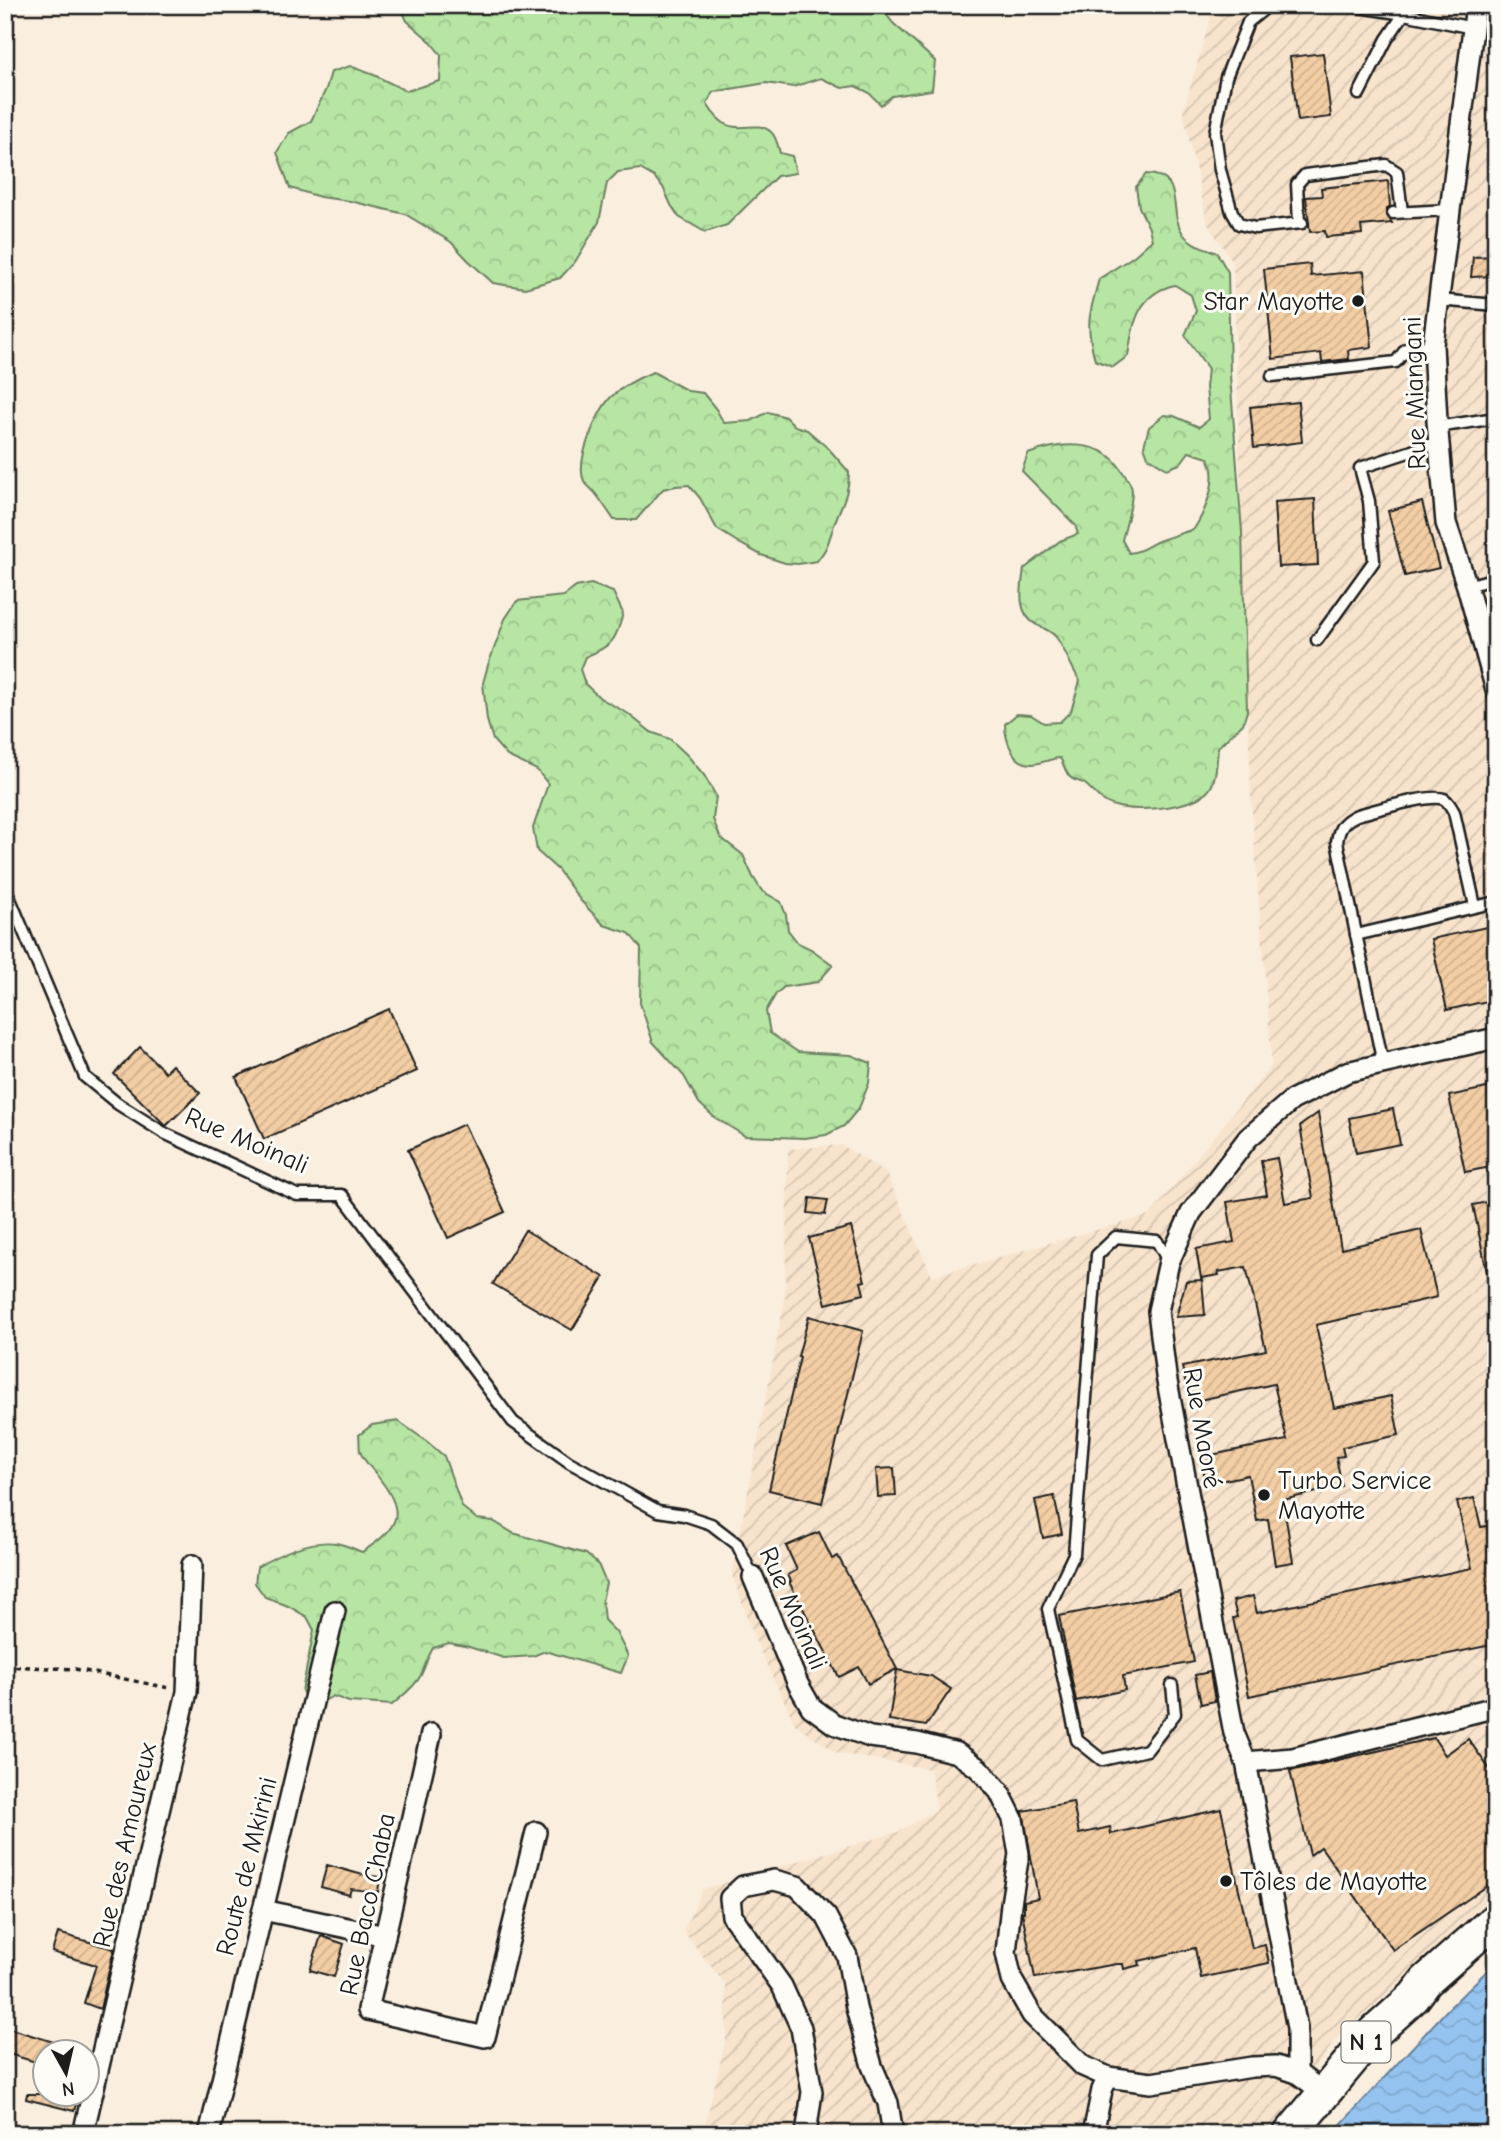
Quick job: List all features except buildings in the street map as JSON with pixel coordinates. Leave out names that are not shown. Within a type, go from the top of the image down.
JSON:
[{"type":"main road","name":"N 1","points":[[1290,2134],[1375,2032],[1414,1997],[1426,1981],[1496,1919]]},
{"type":"main road","name":"N 1","points":[[1414,1997],[1435,1989],[1496,1936]]},
{"type":"street","name":"Rue Miangani","points":[[1476,5],[1433,345],[1446,523],[1467,586],[1496,691]]},
{"type":"street","name":"Rue Maoré","points":[[1297,2073],[1297,2028],[1246,1762],[1234,1733],[1166,1376],[1158,1311],[1169,1262],[1191,1213],[1248,1138],[1292,1100],[1346,1072],[1496,1038]]},
{"type":"street","name":"Rue des Amoureux","points":[[83,2134],[187,1692],[192,1564]]},
{"type":"street","name":"Rue Moinali","points":[[753,1577],[798,1684],[811,1707],[834,1724],[870,1737],[917,1743],[957,1753],[978,1769],[999,1791],[1013,1819],[1019,1854],[1006,1953],[1012,1980],[1032,2015],[1083,2066],[1108,2077],[1151,2083],[1252,2067],[1276,2066],[1297,2073],[1324,2093]]},
{"type":"street","name":"Route de Mkirini","points":[[209,2134],[335,1611]]},
{"type":"street","points":[[1246,1762],[1293,1758],[1496,1707]]},
{"type":"street","name":"Rue Baco Chaba","points":[[431,1734],[368,2010],[485,2037],[536,1832]]},
{"type":"street","points":[[806,2134],[811,2092],[802,2028],[782,1986],[732,1916],[730,1898],[743,1886],[774,1880],[797,1886],[826,1916],[846,1956],[856,2008],[872,2066],[888,2103],[894,2134]]},
{"type":"street","points":[[263,1910],[385,1936]]},
{"type":"street","points":[[1093,2134],[1102,2090],[1108,2077]]},
{"type":"lane","points":[[1269,5],[1248,22],[1226,77],[1215,133],[1220,170],[1232,212],[1239,224],[1255,228],[1301,223],[1297,184],[1305,175],[1386,165],[1397,172],[1398,212],[1449,210]]},
{"type":"lane","points":[[1346,5],[1473,28]]},
{"type":"lane","points":[[1359,94],[1387,39],[1404,14]]},
{"type":"lane","points":[[1438,300],[1496,305]]},
{"type":"lane","points":[[1272,376],[1396,362],[1406,349],[1433,345]]},
{"type":"lane","points":[[1317,640],[1374,561],[1369,501],[1360,468],[1438,435],[1496,418]]},
{"type":"lane","points":[[1467,586],[1494,581]]},
{"type":"lane","points":[[1383,1063],[1338,842],[1342,825],[1357,815],[1428,798],[1444,799],[1450,804],[1475,906]]},
{"type":"lane","name":"Rue Moinali","points":[[5,887],[85,1077],[118,1104],[164,1133],[273,1184],[297,1195],[342,1195],[513,1422],[569,1462],[658,1511],[684,1515],[711,1524],[737,1544],[753,1577]]},
{"type":"lane","points":[[1356,934],[1496,902]]},
{"type":"lane","points":[[1169,1262],[1157,1241],[1115,1237],[1097,1255],[1074,1554],[1048,1609],[1077,1740],[1102,1760],[1147,1750],[1175,1714],[1172,1685]]},
{"type":"path","points":[[5,1666],[75,1669],[187,1692]]},
{"type":"shaded area","points":[[1212,5],[1496,5],[1496,1900],[1337,2038],[1279,2118],[1264,2134],[703,2134],[727,2034],[725,1984],[683,1931],[703,1889],[898,1832],[937,1809],[930,1769],[837,1753],[795,1724],[756,1642],[732,1575],[785,1297],[788,1149],[842,1145],[886,1173],[932,1276],[1150,1215],[1272,1065],[1251,799],[1233,262],[1208,225],[1183,112]]},
{"type":"green space","points":[[400,5],[879,5],[893,23],[935,61],[932,90],[892,96],[881,105],[868,92],[855,86],[842,88],[821,78],[793,87],[766,83],[713,92],[707,104],[716,117],[733,127],[756,126],[771,132],[780,153],[792,156],[796,173],[777,176],[727,225],[705,232],[679,217],[663,187],[654,177],[640,169],[618,172],[607,183],[599,222],[575,262],[560,278],[525,288],[493,283],[451,242],[405,214],[320,197],[290,188],[277,152],[289,133],[311,121],[331,72],[350,66],[406,91],[440,81],[441,55],[429,40],[407,21]]},
{"type":"green space","points":[[1146,174],[1166,180],[1174,195],[1178,225],[1183,234],[1194,243],[1217,253],[1228,272],[1230,375],[1242,532],[1247,711],[1243,724],[1218,747],[1215,776],[1206,793],[1183,804],[1138,809],[1115,806],[1098,797],[1085,784],[1070,777],[1060,758],[1032,764],[1020,760],[1011,750],[1005,724],[1017,714],[1031,715],[1044,723],[1060,722],[1071,711],[1080,681],[1056,637],[1030,620],[1021,600],[1024,569],[1060,541],[1078,534],[1075,525],[1022,471],[1028,454],[1067,445],[1093,448],[1114,460],[1132,488],[1122,540],[1129,553],[1194,529],[1210,495],[1212,475],[1208,458],[1189,452],[1180,464],[1167,469],[1148,457],[1144,446],[1149,427],[1164,415],[1174,416],[1199,427],[1209,419],[1206,387],[1208,369],[1185,335],[1196,311],[1191,295],[1175,285],[1163,289],[1145,302],[1135,321],[1128,356],[1113,367],[1095,360],[1092,348],[1090,320],[1099,279],[1134,256],[1152,240],[1139,207],[1136,187]]},
{"type":"green space","points":[[653,372],[688,391],[703,393],[724,423],[751,421],[768,412],[786,417],[795,426],[807,430],[829,449],[849,472],[844,500],[828,544],[817,561],[785,563],[761,555],[739,543],[717,529],[700,498],[689,485],[663,489],[636,520],[614,520],[584,481],[582,462],[585,450],[594,425],[611,397]]},
{"type":"green space","points":[[591,584],[613,592],[623,613],[615,637],[601,649],[585,657],[580,669],[585,684],[600,698],[627,713],[651,732],[670,739],[687,755],[704,775],[716,796],[713,819],[720,837],[743,855],[762,891],[781,902],[788,930],[798,943],[833,965],[818,982],[784,987],[776,994],[766,1011],[770,1033],[798,1052],[851,1055],[871,1063],[869,1083],[859,1108],[844,1126],[826,1135],[805,1138],[745,1136],[714,1117],[699,1103],[684,1076],[653,1042],[640,1003],[641,948],[629,933],[604,925],[581,901],[558,870],[537,851],[533,828],[548,784],[537,770],[507,756],[493,740],[487,720],[483,683],[505,619],[517,601],[564,596],[576,587]]},
{"type":"green space","points":[[398,1421],[444,1456],[462,1507],[477,1519],[493,1521],[513,1533],[586,1554],[598,1564],[606,1583],[602,1601],[604,1620],[616,1632],[628,1656],[621,1673],[545,1651],[533,1656],[504,1658],[449,1643],[433,1648],[418,1679],[392,1705],[349,1702],[333,1696],[324,1701],[306,1698],[302,1691],[314,1630],[307,1617],[265,1597],[255,1583],[257,1567],[285,1553],[315,1543],[339,1544],[362,1552],[385,1534],[392,1526],[395,1509],[386,1487],[361,1454],[359,1435],[372,1425]]},
{"type":"water","points":[[1496,1962],[1496,2134],[1332,2134],[1447,2010]]},
{"type":"place","name":"Star Mayotte","points":[[1358,301]]},
{"type":"place","name":"Turbo Service Mayotte","points":[[1264,1495]]},
{"type":"place","name":"Tôles de Mayotte","points":[[1226,1881]]}]
